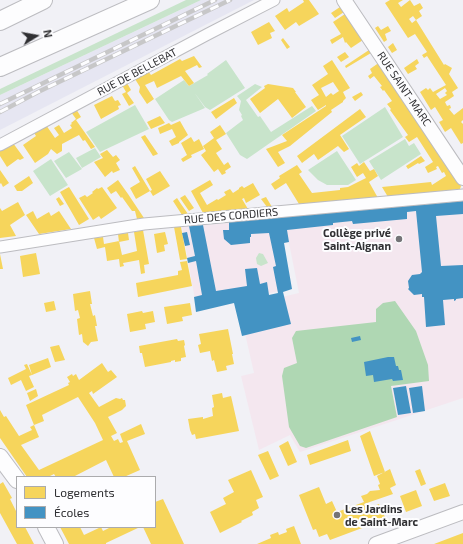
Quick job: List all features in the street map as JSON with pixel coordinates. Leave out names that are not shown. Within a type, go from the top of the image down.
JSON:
[{"type":"main road","points":[[0,20],[43,0]]},
{"type":"main road","points":[[0,67],[150,0]]},
{"type":"main road","points":[[0,457],[16,479]]},
{"type":"main road","points":[[47,528],[55,544]]},
{"type":"street","name":"RUE DE BELLEBAT","points":[[0,145],[274,0]]},
{"type":"street","name":"RUE SAINT-MARC","points":[[344,0],[463,178]]},
{"type":"street","name":"RUE DES CORDIERS","points":[[0,246],[144,224],[463,195]]},
{"type":"street","points":[[376,544],[463,512]]},
{"type":"shaded area","points":[[201,0],[254,0],[0,130],[0,95]]},
{"type":"shaded area","points":[[463,207],[463,398],[300,452],[290,435],[259,450],[241,376],[254,373],[239,307],[299,293],[285,223]]},
{"type":"shaded area","points":[[278,219],[291,288],[197,311],[182,227]]},
{"type":"green space","points":[[186,0],[201,0],[0,95],[0,89]]},
{"type":"green space","points":[[226,60],[245,88],[210,110],[205,107],[194,92],[205,108],[172,122],[169,120],[155,99],[184,80],[189,86],[208,75],[207,74]]},
{"type":"green space","points":[[255,84],[262,87],[246,100],[271,132],[312,106],[316,111],[247,159],[240,155],[226,133],[243,120],[239,110],[241,101],[237,96]]},
{"type":"green space","points":[[135,105],[149,129],[100,152],[86,132]]},
{"type":"green space","points":[[385,107],[403,137],[360,164],[342,136]]},
{"type":"green space","points":[[405,139],[409,146],[414,143],[421,154],[381,180],[369,161]]},
{"type":"green space","points":[[95,148],[101,157],[82,168],[76,158]]},
{"type":"green space","points":[[337,151],[356,180],[348,185],[327,185],[318,180],[308,170]]},
{"type":"green space","points":[[69,152],[82,169],[66,178],[54,161]]},
{"type":"green space","points":[[51,159],[68,185],[50,196],[33,171]]},
{"type":"green space","points":[[259,253],[263,254],[268,263],[261,266],[257,264],[256,258]]},
{"type":"green space","points":[[395,301],[416,331],[428,365],[429,381],[391,386],[397,417],[306,448],[300,446],[289,427],[282,376],[284,368],[297,363],[292,338],[296,331],[376,322],[376,309],[383,303]]},
{"type":"building: Logements","points":[[303,0],[309,0],[319,14],[299,26],[296,22],[285,30],[275,16],[287,8],[289,12],[304,2]]},
{"type":"building: Logements","points":[[390,0],[403,0],[398,3],[401,7],[410,0],[414,6],[420,3],[423,8],[419,11],[422,16],[416,20],[444,65],[445,64],[452,68],[449,74],[458,88],[452,92],[454,96],[445,102],[447,106],[450,105],[451,108],[449,109],[454,115],[463,108],[463,120],[461,122],[463,124],[463,143],[461,144],[451,128],[445,132],[439,122],[443,120],[435,107],[431,110],[420,92],[426,88],[428,90],[430,88],[433,92],[446,85],[427,56],[424,58],[422,55],[427,52],[415,34],[408,38],[385,3]],"holes":[[[413,16],[416,20],[412,23],[409,19]],[[445,88],[447,91],[445,93],[447,95],[440,99],[436,94]]]},
{"type":"building: Logements","points":[[340,7],[344,12],[335,18],[331,13]]},
{"type":"building: Logements","points":[[345,14],[363,40],[351,48],[346,42],[345,43],[343,37],[332,44],[330,40],[341,34],[333,22]]},
{"type":"building: Logements","points":[[269,22],[275,31],[270,33],[272,38],[258,45],[251,32]]},
{"type":"building: Logements","points":[[378,26],[381,30],[388,26],[391,31],[385,34],[387,40],[384,42],[375,28]]},
{"type":"building: Logements","points":[[283,38],[290,47],[287,49],[281,40]]},
{"type":"building: Logements","points":[[393,43],[397,50],[392,53],[388,47]]},
{"type":"building: Logements","points":[[369,50],[371,53],[346,68],[345,66]]},
{"type":"building: Logements","points":[[345,52],[349,57],[341,62],[337,57]]},
{"type":"building: Logements","points":[[194,56],[202,67],[199,68],[197,65],[185,71],[194,83],[189,86],[181,76],[157,88],[154,81],[145,85],[154,99],[147,104],[139,92],[140,87],[135,79],[148,71],[151,75],[180,59],[182,61]]},
{"type":"building: Logements","points":[[417,59],[419,63],[415,66],[417,69],[408,74],[404,68]]},
{"type":"building: Logements","points":[[332,60],[350,88],[343,92],[346,98],[343,102],[331,110],[332,112],[290,146],[278,152],[285,163],[278,167],[266,149],[287,141],[282,135],[326,106],[318,110],[311,100],[319,95],[312,85],[328,74],[323,66]],"holes":[[[333,82],[339,91],[333,95],[331,93],[326,97],[321,88]]]},
{"type":"building: Logements","points":[[380,62],[461,186],[460,189],[388,197],[382,187],[431,182],[432,185],[446,176],[444,172],[442,173],[438,166],[436,167],[437,169],[428,173],[425,167],[433,162],[417,137],[409,142],[405,137],[408,135],[387,104],[392,101],[380,87],[382,86],[374,76],[370,79],[368,76],[372,73],[370,69]]},
{"type":"building: Logements","points":[[127,83],[131,90],[127,93],[134,103],[129,106],[122,94],[126,92],[122,85]]},
{"type":"building: Logements","points":[[268,84],[293,88],[306,107],[292,118],[278,99],[260,113],[250,99]]},
{"type":"building: Logements","points":[[361,92],[363,95],[355,101],[352,97]]},
{"type":"building: Logements","points":[[112,96],[115,101],[118,100],[121,105],[118,106],[119,109],[101,119],[94,105]]},
{"type":"building: Logements","points":[[234,98],[237,103],[216,119],[211,112]]},
{"type":"building: Logements","points":[[76,109],[81,117],[76,120],[95,147],[91,149],[85,140],[83,141],[79,135],[62,144],[62,151],[57,154],[51,149],[48,154],[35,163],[23,145],[36,136],[33,131],[46,125],[55,138],[59,135],[54,128],[59,125],[64,133],[72,128],[70,125],[76,119],[71,112]]},
{"type":"building: Logements","points":[[360,109],[366,117],[340,135],[349,149],[344,152],[338,146],[318,160],[314,154],[302,163],[297,156]]},
{"type":"building: Logements","points":[[160,116],[165,123],[151,129],[147,122]]},
{"type":"building: Logements","points":[[180,121],[188,135],[179,143],[172,146],[169,141],[176,137],[172,129],[160,134],[158,128],[169,123],[171,125]]},
{"type":"building: Logements","points":[[220,125],[226,134],[216,140],[222,149],[216,153],[224,165],[228,162],[231,167],[222,175],[218,169],[214,172],[201,155],[206,151],[203,146],[214,138],[210,132]]},
{"type":"building: Logements","points":[[145,135],[158,154],[153,156],[141,137]]},
{"type":"building: Logements","points":[[191,137],[194,142],[199,139],[204,149],[191,155],[192,157],[183,162],[181,159],[187,155],[181,143]]},
{"type":"building: Logements","points":[[13,143],[24,158],[20,160],[18,159],[7,167],[0,156],[0,151]]},
{"type":"building: Logements","points":[[107,150],[113,157],[116,155],[120,160],[116,163],[120,170],[113,173],[112,171],[105,177],[94,162],[103,158],[100,154]]},
{"type":"building: Logements","points":[[421,156],[425,161],[408,169],[406,166]]},
{"type":"building: Logements","points":[[364,162],[370,171],[374,169],[378,176],[369,182],[378,198],[299,204],[286,183],[275,190],[271,184],[280,178],[279,176],[297,165],[302,172],[299,174],[312,193],[340,190],[340,188],[348,187],[366,178],[363,173],[357,177],[351,167],[357,163],[359,166]]},
{"type":"building: Logements","points":[[135,166],[150,191],[136,199],[130,188],[140,182],[132,168]]},
{"type":"building: Logements","points":[[0,170],[9,183],[3,187],[1,183],[0,184]]},
{"type":"building: Logements","points":[[160,171],[170,186],[153,196],[150,191],[152,190],[146,179]]},
{"type":"building: Logements","points":[[29,176],[33,183],[22,191],[17,191],[14,186]]},
{"type":"building: Logements","points":[[118,180],[144,218],[137,219],[135,211],[132,211],[116,191],[111,194],[107,188]]},
{"type":"building: Logements","points":[[210,180],[213,185],[200,193],[207,205],[226,195],[224,192],[230,189],[233,193],[242,186],[244,188],[253,183],[260,195],[246,203],[244,198],[242,199],[248,209],[203,213],[191,191]]},
{"type":"building: Logements","points":[[69,187],[89,219],[79,225],[60,192]]},
{"type":"building: Logements","points":[[102,187],[117,208],[101,219],[99,216],[93,220],[79,198],[85,195],[87,197],[97,188]]},
{"type":"building: Logements","points":[[185,195],[194,208],[189,211],[180,198]]},
{"type":"building: Logements","points":[[59,197],[64,204],[60,206],[56,199]]},
{"type":"building: Logements","points":[[266,197],[272,207],[267,207],[261,199]]},
{"type":"building: Logements","points":[[177,198],[188,214],[182,215],[173,201]]},
{"type":"building: Logements","points":[[18,202],[25,215],[10,225],[16,236],[0,238],[0,208],[2,211]]},
{"type":"building: Logements","points":[[33,211],[37,219],[49,212],[51,216],[59,211],[71,229],[39,234],[26,215]]},
{"type":"building: Logements","points":[[174,227],[181,227],[187,259],[180,260]]},
{"type":"building: Logements","points":[[143,230],[149,264],[144,265],[145,273],[141,274],[139,260],[123,263],[124,266],[120,267],[119,259],[107,261],[105,247],[97,249],[94,238],[103,237],[104,244],[119,241],[122,255],[137,251],[134,232]]},
{"type":"building: Logements","points":[[165,232],[168,244],[164,245],[165,251],[157,253],[154,234]]},
{"type":"building: Logements","points":[[128,233],[129,240],[119,242],[118,234]]},
{"type":"building: Logements","points":[[36,253],[40,274],[23,277],[20,256]]},
{"type":"building: Logements","points":[[0,254],[3,269],[0,269]]},
{"type":"building: Logements","points":[[187,261],[192,286],[138,297],[136,283],[178,275],[178,271],[182,270],[180,262]]},
{"type":"building: Logements","points":[[90,291],[92,304],[90,304],[93,316],[95,315],[97,326],[95,326],[98,341],[91,342],[88,346],[83,342],[82,334],[79,335],[77,319],[80,318],[78,310],[75,311],[73,294]]},
{"type":"building: Logements","points":[[54,301],[56,310],[46,312],[44,303]]},
{"type":"building: Logements","points":[[190,303],[192,315],[182,317],[183,321],[167,324],[164,307]]},
{"type":"building: Logements","points":[[142,311],[143,313],[153,311],[155,322],[145,324],[146,329],[130,332],[127,314]]},
{"type":"building: Logements","points":[[228,329],[234,364],[226,366],[227,370],[217,372],[214,360],[212,361],[210,351],[200,353],[198,345],[201,344],[199,334]]},
{"type":"building: Logements","points":[[177,339],[178,341],[184,340],[186,357],[181,358],[181,361],[175,362],[175,360],[145,367],[139,346]]},
{"type":"building: Logements","points":[[59,345],[65,360],[55,362],[50,347]]},
{"type":"building: Logements","points":[[48,358],[51,367],[32,375],[29,365]]},
{"type":"building: Logements","points":[[102,363],[108,372],[111,370],[117,377],[93,394],[92,391],[89,393],[99,407],[116,398],[122,398],[125,400],[126,406],[122,410],[108,417],[117,433],[111,436],[114,441],[118,439],[120,443],[123,442],[120,434],[141,424],[145,434],[127,441],[140,470],[126,476],[114,476],[106,460],[75,476],[55,476],[54,474],[50,476],[26,476],[0,438],[0,410],[4,417],[6,416],[19,436],[32,430],[30,427],[34,425],[26,405],[69,385],[68,383],[70,382],[67,377],[72,374],[73,376],[76,374],[79,380]],"holes":[[[78,397],[95,423],[103,440],[39,470],[21,445],[39,437],[34,425],[44,421],[42,415]]]},
{"type":"building: Logements","points":[[27,364],[32,375],[29,376],[34,387],[26,391],[21,380],[11,385],[8,378],[26,369],[24,365]]},
{"type":"building: Logements","points":[[36,389],[38,396],[30,401],[27,393]]},
{"type":"building: Logements","points":[[222,393],[223,398],[231,396],[239,431],[196,439],[195,434],[192,435],[190,430],[188,419],[203,417],[203,419],[213,416],[212,408],[214,407],[212,395]]},
{"type":"building: Logements","points":[[370,431],[385,472],[374,476],[360,436]]},
{"type":"building: Logements","points":[[348,440],[351,451],[310,465],[307,455]]},
{"type":"building: Logements","points":[[288,441],[297,462],[288,466],[279,446]]},
{"type":"building: Logements","points":[[268,451],[279,476],[270,480],[258,455]]},
{"type":"building: Logements","name":"Les Jardins de Saint-Marc","points":[[390,469],[396,485],[390,488],[393,494],[364,504],[366,509],[379,504],[385,517],[380,519],[381,521],[330,540],[327,534],[319,537],[316,529],[313,530],[299,495],[319,487],[326,504],[332,501],[337,512],[364,502],[361,496],[370,491],[380,490],[378,485],[380,484],[377,476]]},
{"type":"building: Logements","points":[[420,469],[426,484],[421,486],[415,471]]},
{"type":"building: Logements","points":[[251,470],[263,497],[256,500],[259,508],[252,512],[253,515],[220,533],[210,512],[226,504],[223,498],[234,492],[228,480]]},
{"type":"building: Logements","points":[[3,482],[12,498],[10,499],[16,511],[16,528],[26,528],[34,544],[17,544],[0,513],[0,484]]},
{"type":"building: Logements","points":[[445,483],[450,496],[434,501],[429,489]]},
{"type":"building: Logements","points":[[416,490],[422,506],[406,512],[400,496]]},
{"type":"building: Logements","points":[[163,499],[184,544],[151,544],[143,528],[156,528],[156,502]]},
{"type":"building: Logements","points":[[294,526],[301,544],[257,544],[271,538],[270,535],[278,532],[279,535],[287,532],[286,529]]},
{"type":"building: Logements","points":[[61,528],[80,528],[84,535],[99,528],[102,528],[103,531],[109,528],[138,528],[106,544],[69,544]]},
{"type":"building: Logements","points":[[463,533],[463,544],[434,544]]},
{"type":"building: Écoles","points":[[463,201],[463,214],[436,216],[441,266],[463,265],[463,298],[456,299],[454,301],[454,299],[443,300],[445,325],[426,327],[424,297],[422,297],[422,294],[414,295],[408,289],[408,281],[412,275],[420,274],[422,272],[416,211],[407,212],[407,219],[353,224],[352,221],[333,223],[333,225],[287,230],[289,242],[284,243],[292,289],[283,292],[291,324],[242,336],[234,303],[196,312],[194,297],[202,295],[196,261],[188,263],[187,258],[195,256],[189,226],[203,225],[216,291],[247,286],[245,269],[257,268],[260,284],[267,282],[269,295],[278,293],[273,267],[276,266],[269,233],[251,234],[250,243],[231,245],[224,239],[223,230],[229,230],[229,222]]},
{"type":"building: Écoles","points":[[187,232],[190,245],[185,246],[182,233]]},
{"type":"building: Écoles","points":[[360,336],[361,340],[352,342],[351,338]]},
{"type":"building: Écoles","points":[[394,357],[396,366],[398,366],[399,370],[401,370],[403,380],[393,381],[392,379],[374,382],[373,375],[366,376],[364,362]]},
{"type":"building: Écoles","points":[[406,386],[411,413],[398,415],[393,388]]},
{"type":"building: Écoles","points":[[422,386],[425,411],[413,413],[409,388]]},
{"type":"railway","points":[[0,104],[215,0]]},
{"type":"railway","points":[[0,112],[38,92],[230,0]]},
{"type":"place","name":"Collège privé Saint-Aignan","points":[[399,239]]},
{"type":"place","name":"Les Jardins de Saint-Marc","points":[[337,515]]}]
